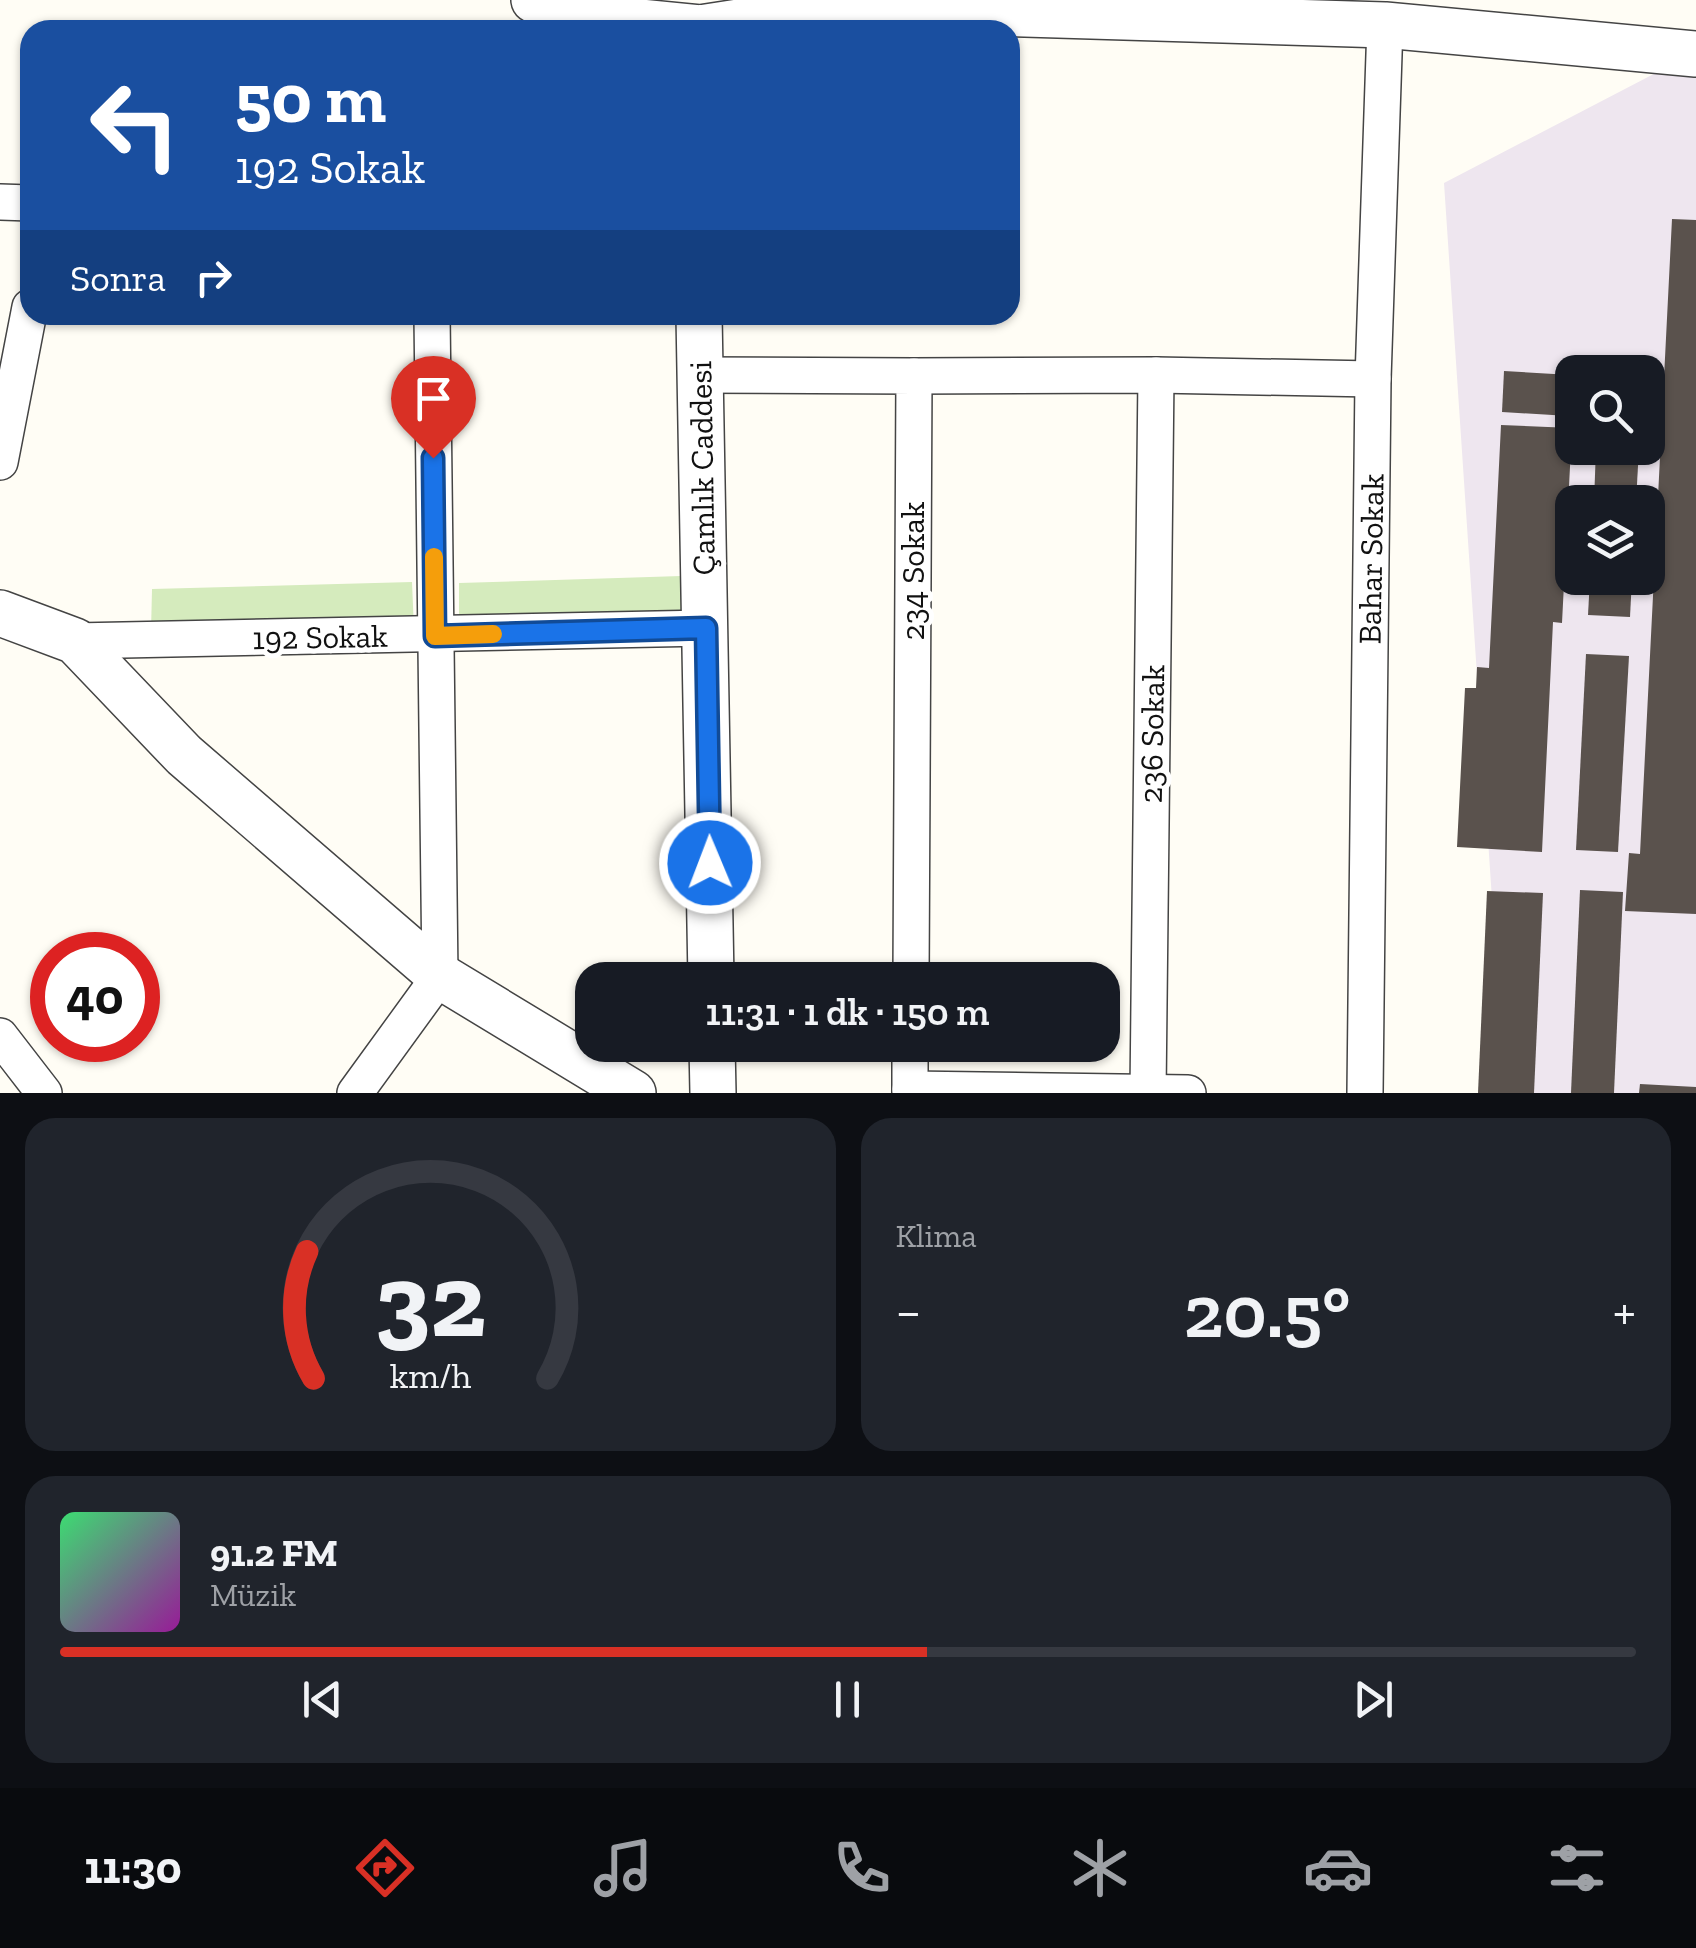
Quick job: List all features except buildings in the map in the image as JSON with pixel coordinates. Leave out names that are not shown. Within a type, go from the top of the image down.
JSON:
[{"type":"street","points":[[534,0],[619,20]]},
{"type":"street","points":[[748,20],[793,7],[1385,25],[1696,54]]},
{"type":"street","name":"Bahar Sokak","points":[[1366,1093],[1373,380],[1385,25]]},
{"type":"street","points":[[0,462],[27,325]]},
{"type":"street","points":[[355,1093],[440,976],[432,325]]},
{"type":"street","name":"Çamlık Caddesi","points":[[699,325],[712,962]]},
{"type":"street","points":[[700,375],[1156,375],[1373,380]]},
{"type":"street","name":"236 Sokak","points":[[1148,1092],[1156,375]]},
{"type":"street","name":"234 Sokak","points":[[910,962],[914,376]]},
{"type":"street","name":"192 Sokak","points":[[0,613],[75,641],[706,628]]},
{"type":"street","points":[[75,641],[184,755],[440,976],[633,1093]]},
{"type":"street","points":[[0,1036],[44,1093]]},
{"type":"street","points":[[712,1062],[713,1093]]},
{"type":"street","points":[[910,1062],[910,1091],[1188,1093]]},
{"type":"shaded area","points":[[1696,52],[1696,1093],[1505,1093],[1444,183]]},
{"type":"green space","points":[[681,576],[682,620],[459,626],[459,583]]},
{"type":"green space","points":[[412,582],[414,630],[151,632],[152,589]]},
{"type":"slow traffic","points":[[434,557],[435,636],[493,634]]},
{"type":"route","points":[[433,458],[435,636],[706,628],[710,863]]}]
